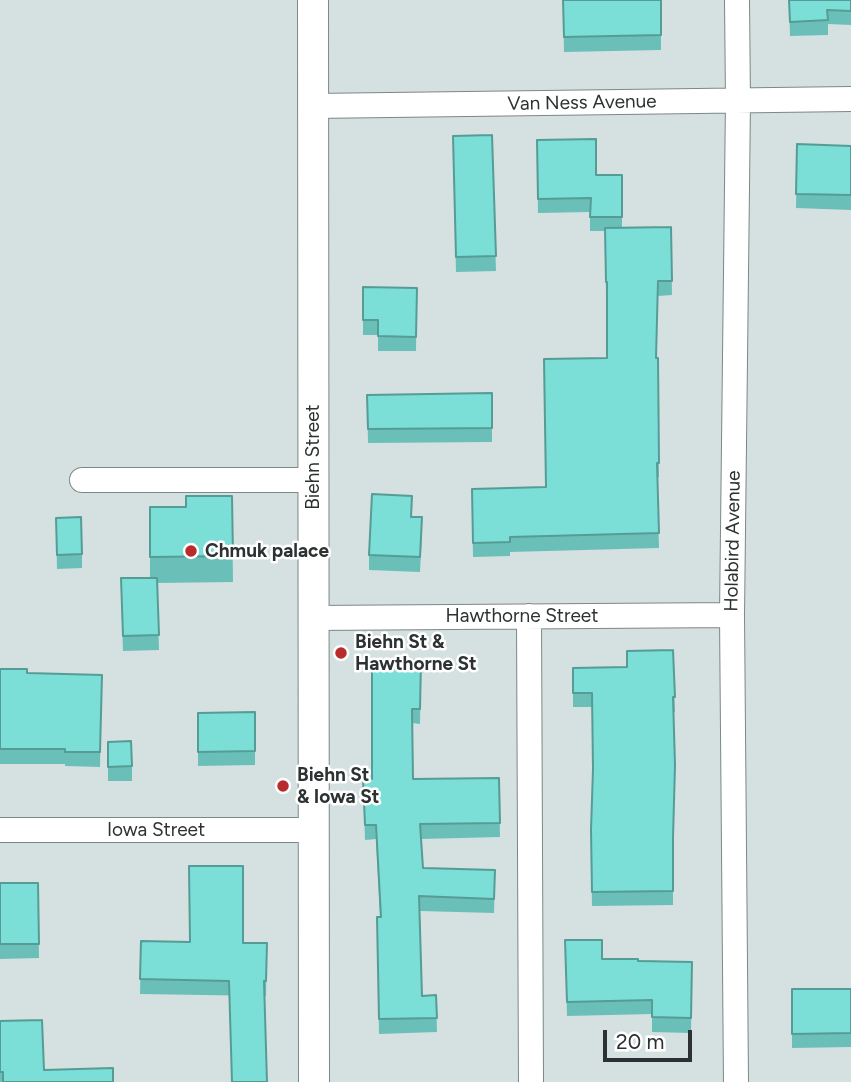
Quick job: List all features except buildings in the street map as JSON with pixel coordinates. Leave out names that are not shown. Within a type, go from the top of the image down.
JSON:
[{"type":"street","name":"Biehn Street","points":[[313,0],[314,1082]]},
{"type":"street","name":"Holabird Avenue","points":[[736,1082],[732,615],[737,0]]},
{"type":"street","name":"Van Ness Avenue","points":[[313,106],[851,99]]},
{"type":"street","points":[[82,480],[313,480]]},
{"type":"street","name":"Hawthorne Street","points":[[313,618],[732,615]]},
{"type":"street","points":[[529,616],[531,1082]]},
{"type":"street","name":"Iowa Street","points":[[0,830],[313,830]]},
{"type":"place","name":"Chmuk palace","points":[[191,551]]},
{"type":"place","name":"Biehn St & Hawthorne St","points":[[341,653]]},
{"type":"place","name":"Biehn St & Iowa St","points":[[283,786]]}]
